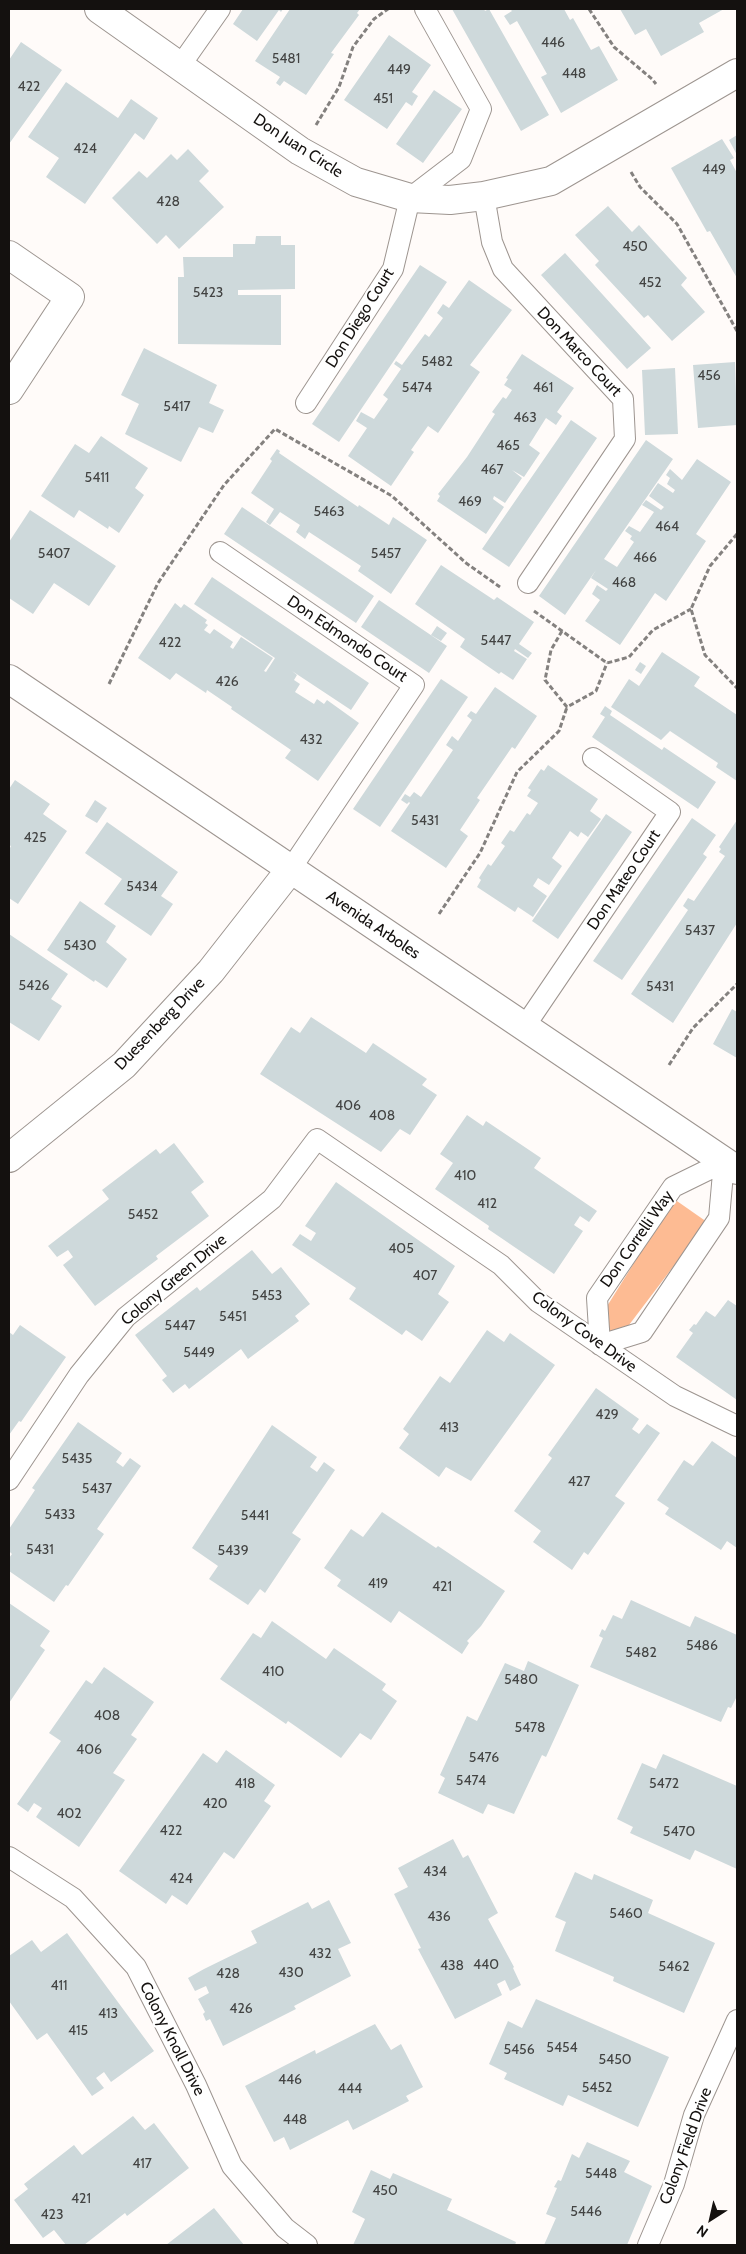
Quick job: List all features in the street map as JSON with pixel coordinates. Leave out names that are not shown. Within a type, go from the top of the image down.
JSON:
[{"type":"street","name":"Don Juan Circle","points":[[99,9],[300,151],[356,182],[410,198],[450,200],[484,196],[551,180],[737,73]]},
{"type":"street","points":[[9,255],[70,297],[9,390]]},
{"type":"street","name":"Avenida Arboles","points":[[9,679],[731,1166]]},
{"type":"street","name":"Duesenberg Drive","points":[[9,1158],[124,1065],[211,970],[290,870]]},
{"type":"lane","points":[[180,66],[220,9]]},
{"type":"lane","points":[[410,198],[461,159],[481,109],[425,9]]},
{"type":"lane","name":"Don Marco Court","points":[[484,196],[492,242],[503,269],[623,399],[625,439],[528,582]]},
{"type":"lane","name":"Don Diego Court","points":[[306,404],[393,269],[410,198]]},
{"type":"lane","name":"Don Edmondo Court","points":[[220,552],[414,685],[290,870]]},
{"type":"lane","name":"Don Mateo Court","points":[[525,1026],[670,812],[593,758]]},
{"type":"lane","name":"Colony Cove Drive","points":[[317,1139],[501,1265],[538,1302],[600,1345],[675,1396],[737,1426]]},
{"type":"lane","name":"Colony Green Drive","points":[[9,1480],[79,1375],[126,1317],[272,1199],[317,1139]]},
{"type":"lane","points":[[600,1345],[642,1332],[719,1218],[731,1166]]},
{"type":"lane","name":"Don Correlli Way","points":[[600,1345],[597,1298],[673,1187],[731,1166]]},
{"type":"lane","name":"Colony Knoll Drive","points":[[9,1857],[73,1898],[136,1968],[196,2085],[232,2166],[285,2228],[307,2245]]},
{"type":"lane","name":"Colony Field Drive","points":[[648,2245],[674,2184],[694,2115],[737,2020]]},
{"type":"path","points":[[300,151],[339,87],[353,47],[374,19],[388,9]]},
{"type":"path","points":[[589,9],[614,47],[652,78],[673,110]]},
{"type":"path","points":[[615,143],[640,187],[677,224],[737,331]]},
{"type":"path","points":[[109,684],[158,583],[224,485],[275,429],[392,496],[466,563],[506,591]]},
{"type":"path","points":[[607,663],[629,657],[653,630],[691,609],[710,566],[737,534]]},
{"type":"path","points":[[530,608],[607,663]]},
{"type":"path","points":[[691,609],[705,655],[737,688]]},
{"type":"path","points":[[562,631],[551,650],[545,680],[567,707]]},
{"type":"path","points":[[440,914],[480,853],[517,772],[559,731],[567,707],[596,691],[607,663]]},
{"type":"path","points":[[669,1064],[692,1028],[737,984]]},
{"type":"shaded area","points":[[674,1199],[707,1222],[629,1325],[606,1335],[604,1311]]},
{"type":"building","points":[[243,9],[283,9],[281,12],[279,10],[257,41],[233,24]]},
{"type":"building","points":[[290,9],[360,9],[357,13],[359,15],[331,53],[334,54],[306,95],[284,81],[280,86],[276,83],[280,77],[255,61]]},
{"type":"building","points":[[452,9],[484,9],[485,11],[489,9],[549,115],[521,131]]},
{"type":"building","points":[[510,9],[564,9],[570,20],[573,18],[591,50],[599,46],[618,80],[561,113],[541,77],[547,74],[517,21],[510,25],[504,16],[512,11]]},
{"type":"building","points":[[620,9],[724,9],[699,23],[704,32],[661,56],[646,29],[635,35]]},
{"type":"building","points":[[389,35],[431,65],[412,92],[418,96],[412,106],[406,102],[387,129],[344,100]]},
{"type":"building","points":[[21,42],[62,70],[9,144],[9,60]]},
{"type":"building","points":[[66,82],[118,118],[131,99],[158,118],[144,140],[135,133],[85,204],[46,177],[59,158],[28,137]]},
{"type":"building","points":[[434,90],[462,109],[423,163],[396,144]]},
{"type":"building","points":[[737,135],[737,155],[729,140]]},
{"type":"building","points":[[722,139],[734,158],[730,160],[737,173],[737,278],[710,231],[707,232],[671,168]]},
{"type":"building","points":[[188,149],[209,171],[199,181],[224,207],[179,249],[166,235],[157,244],[112,198],[139,171],[147,178],[171,154],[177,160]]},
{"type":"building","points":[[608,206],[632,232],[639,225],[687,278],[681,285],[705,312],[672,341],[648,315],[644,318],[595,265],[599,261],[575,235]]},
{"type":"building","points":[[256,236],[281,236],[281,245],[295,245],[295,289],[238,290],[238,295],[281,295],[281,345],[178,344],[178,277],[184,277],[183,257],[233,257],[233,244],[255,244]]},
{"type":"building","points":[[565,253],[651,348],[627,369],[541,275]]},
{"type":"building","points":[[420,265],[447,282],[339,442],[312,424]]},
{"type":"building","points":[[469,280],[512,310],[470,365],[480,372],[438,433],[428,426],[411,450],[414,452],[391,486],[348,456],[367,428],[356,421],[361,412],[374,419],[388,399],[383,395],[401,369],[394,364],[396,361],[402,365],[425,334],[429,337],[443,318],[437,313],[443,304],[449,308]]},
{"type":"building","points":[[144,348],[217,385],[209,403],[224,410],[213,433],[199,427],[181,462],[125,434],[139,404],[121,395]]},
{"type":"building","points":[[522,354],[574,388],[557,412],[562,416],[556,425],[546,418],[529,445],[540,453],[524,477],[512,470],[522,478],[505,503],[494,496],[493,499],[504,507],[486,534],[437,501],[440,496],[438,494],[467,457],[495,414],[492,412],[503,397],[506,399],[512,390],[504,385],[508,379],[506,378]]},
{"type":"building","points":[[735,362],[737,425],[698,428],[693,365]]},
{"type":"building","points":[[675,368],[678,434],[645,435],[642,370]]},
{"type":"building","points":[[571,420],[597,438],[509,567],[482,549]]},
{"type":"building","points":[[101,436],[148,468],[135,488],[144,495],[119,533],[109,526],[108,529],[79,510],[74,518],[41,496],[75,444],[89,453]]},
{"type":"building","points":[[646,440],[673,459],[604,559],[617,567],[634,542],[630,539],[632,536],[625,531],[629,526],[640,532],[654,512],[642,505],[646,500],[661,510],[664,507],[649,496],[658,483],[673,493],[675,490],[667,484],[670,478],[666,475],[670,469],[682,480],[697,459],[731,482],[696,534],[706,541],[666,601],[655,593],[620,645],[585,621],[600,600],[592,594],[597,585],[606,591],[608,589],[591,578],[596,570],[565,615],[539,596]]},
{"type":"building","points":[[277,449],[280,451],[279,453],[358,507],[359,505],[389,525],[393,517],[427,540],[391,594],[358,571],[361,566],[309,532],[305,539],[296,532],[300,525],[280,512],[270,525],[266,522],[274,509],[251,493],[272,461],[270,459]]},
{"type":"building","points":[[242,507],[374,596],[356,623],[224,534]]},
{"type":"building","points":[[30,510],[116,566],[89,606],[54,583],[33,614],[9,598],[9,542]]},
{"type":"building","points":[[441,565],[494,600],[497,597],[534,622],[519,644],[532,653],[528,658],[515,649],[514,651],[527,659],[513,680],[501,672],[499,674],[460,647],[465,639],[415,604]]},
{"type":"building","points":[[212,577],[369,683],[351,710],[292,671],[297,675],[294,680],[300,684],[295,692],[314,704],[317,699],[324,704],[327,700],[359,723],[318,781],[285,758],[291,750],[231,709],[232,707],[207,690],[206,693],[176,673],[170,680],[138,658],[175,603],[181,608],[184,604],[207,620],[205,623],[208,625],[204,630],[210,634],[214,629],[233,642],[230,647],[233,649],[241,637],[273,658],[264,671],[266,672],[275,658],[194,604]]},
{"type":"building","points":[[379,600],[447,646],[429,673],[361,627]]},
{"type":"building","points":[[437,626],[447,633],[441,641],[431,635]]},
{"type":"building","points":[[662,652],[700,677],[694,686],[737,715],[737,781],[716,767],[718,763],[670,731],[661,740],[611,707],[629,679],[639,686]]},
{"type":"building","points":[[640,662],[646,666],[641,674],[635,670]]},
{"type":"building","points":[[441,679],[468,697],[380,827],[353,809]]},
{"type":"building","points":[[495,687],[537,716],[515,749],[512,747],[477,798],[480,800],[460,830],[468,836],[446,868],[391,831],[410,803],[407,804],[401,800],[405,794],[410,797],[414,792],[421,797],[453,750],[446,745],[452,736],[458,741],[472,720],[467,716],[471,711],[476,714]]},
{"type":"building","points":[[605,706],[612,711],[610,715],[662,750],[664,747],[716,782],[698,809],[592,737],[605,717],[600,714]]},
{"type":"building","points":[[548,765],[598,799],[590,811],[601,819],[588,837],[581,832],[578,837],[570,831],[552,858],[562,866],[549,885],[538,878],[533,886],[547,896],[533,917],[518,907],[515,912],[477,887],[481,880],[479,878],[488,864],[491,866],[505,846],[501,843],[510,830],[514,832],[527,813],[530,815],[538,803],[527,796],[531,790],[528,788],[541,769],[544,771]]},
{"type":"building","points":[[15,780],[50,804],[43,814],[67,831],[18,904],[9,898],[9,850],[11,846],[9,845],[9,789]]},
{"type":"building","points":[[95,800],[107,808],[97,823],[85,816]]},
{"type":"building","points":[[606,814],[632,832],[558,939],[532,921]]},
{"type":"building","points":[[692,818],[716,835],[703,854],[707,857],[622,980],[593,961]]},
{"type":"building","points":[[737,820],[737,923],[673,1023],[631,994],[688,910],[683,906],[688,898],[694,901],[725,856],[719,852],[721,849],[719,847]]},
{"type":"building","points":[[107,822],[178,872],[161,896],[173,904],[151,936],[104,904],[122,879],[85,853]]},
{"type":"building","points":[[80,901],[116,926],[106,942],[127,959],[107,988],[95,980],[94,982],[47,950]]},
{"type":"building","points":[[9,934],[68,974],[51,999],[62,1006],[39,1041],[9,1022]]},
{"type":"building","points":[[732,1009],[737,1012],[737,1058],[713,1044]]},
{"type":"building","points":[[311,1017],[366,1053],[373,1043],[427,1079],[422,1085],[437,1095],[410,1135],[400,1129],[381,1152],[260,1074],[291,1027],[300,1033]]},
{"type":"building","points":[[467,1115],[483,1126],[486,1121],[541,1158],[534,1168],[597,1211],[589,1222],[580,1216],[574,1225],[583,1231],[554,1274],[488,1229],[489,1226],[435,1189],[453,1163],[440,1154]]},
{"type":"building","points":[[174,1143],[204,1182],[191,1192],[209,1216],[156,1256],[158,1259],[95,1306],[63,1265],[73,1257],[68,1250],[57,1257],[48,1246],[109,1199],[102,1190],[156,1149],[160,1154]]},
{"type":"building","points":[[336,1182],[455,1266],[438,1294],[449,1302],[422,1341],[406,1330],[402,1335],[349,1299],[356,1288],[292,1245],[300,1234],[311,1241],[316,1233],[305,1226]]},
{"type":"building","points":[[252,1250],[272,1274],[281,1267],[310,1304],[295,1316],[299,1321],[248,1359],[241,1349],[189,1389],[185,1384],[173,1393],[162,1380],[167,1376],[135,1335],[197,1287],[200,1291]]},
{"type":"building","points":[[728,1300],[737,1306],[737,1400],[676,1357],[693,1333],[689,1330],[694,1324],[696,1325],[706,1311],[715,1317]]},
{"type":"building","points":[[20,1325],[66,1357],[21,1422],[19,1421],[9,1435],[9,1332],[13,1335]]},
{"type":"building","points":[[487,1330],[504,1342],[510,1333],[555,1365],[471,1481],[446,1467],[439,1477],[399,1448],[409,1434],[403,1429],[440,1376],[450,1383]]},
{"type":"building","points":[[596,1388],[639,1419],[632,1429],[639,1434],[647,1424],[660,1433],[615,1496],[625,1503],[588,1555],[584,1552],[572,1570],[533,1542],[541,1531],[514,1511],[552,1458],[548,1455]]},
{"type":"building","points":[[78,1422],[122,1453],[116,1462],[123,1467],[130,1458],[141,1466],[97,1529],[104,1534],[68,1586],[66,1585],[54,1602],[9,1571],[9,1558],[12,1554],[9,1551],[9,1529],[35,1490],[32,1488]]},
{"type":"building","points":[[272,1425],[317,1457],[310,1467],[317,1472],[324,1462],[335,1470],[292,1533],[301,1539],[265,1593],[260,1589],[248,1605],[209,1579],[218,1566],[192,1548]]},
{"type":"building","points":[[712,1441],[737,1458],[737,1548],[727,1541],[721,1550],[665,1514],[669,1508],[657,1500],[684,1460],[693,1466]]},
{"type":"building","points":[[382,1512],[436,1548],[438,1546],[505,1591],[481,1626],[467,1641],[469,1643],[462,1654],[399,1611],[391,1623],[337,1586],[341,1580],[324,1568],[351,1529],[363,1537]]},
{"type":"building","points":[[631,1600],[690,1627],[695,1616],[737,1635],[737,1696],[731,1708],[728,1707],[721,1722],[590,1667],[603,1638],[599,1636],[602,1629],[605,1631],[613,1615],[622,1619]]},
{"type":"building","points":[[9,1603],[50,1631],[40,1646],[45,1650],[9,1703]]},
{"type":"building","points":[[272,1621],[326,1659],[334,1648],[386,1684],[382,1690],[397,1701],[371,1740],[360,1733],[341,1758],[288,1721],[286,1724],[220,1679],[253,1633],[261,1638]]},
{"type":"building","points":[[528,1661],[579,1685],[546,1757],[542,1755],[514,1814],[488,1804],[483,1814],[438,1793],[445,1778],[440,1775],[467,1716],[477,1721],[505,1663],[524,1671]]},
{"type":"building","points":[[104,1667],[154,1702],[131,1735],[137,1739],[113,1773],[125,1780],[79,1847],[36,1817],[42,1808],[34,1803],[28,1812],[17,1804],[61,1741],[49,1733],[86,1680],[92,1684]]},
{"type":"building","points":[[226,1750],[275,1785],[264,1801],[271,1806],[234,1859],[224,1852],[187,1905],[172,1895],[166,1904],[119,1871],[203,1753],[217,1763]]},
{"type":"building","points":[[663,1754],[737,1786],[737,1869],[695,1850],[690,1860],[630,1833],[633,1827],[617,1819],[642,1763],[656,1769]]},
{"type":"building","points":[[453,1839],[463,1858],[468,1855],[498,1913],[488,1919],[514,1967],[521,1985],[510,1991],[505,1980],[497,1984],[502,1995],[455,2019],[418,1949],[421,1948],[394,1894],[408,1887],[398,1868]]},
{"type":"building","points":[[575,1872],[592,1880],[594,1874],[653,1900],[648,1913],[715,1943],[684,2013],[613,1981],[614,1977],[555,1951],[566,1922],[555,1917]]},
{"type":"building","points":[[329,1900],[351,1943],[338,1949],[351,1976],[294,2006],[296,2009],[223,2046],[210,2019],[206,2021],[203,2014],[205,2012],[198,1999],[209,1993],[206,1986],[195,1991],[188,1978],[257,1943],[251,1931],[308,1902],[312,1909]]},
{"type":"building","points":[[67,1933],[154,2051],[111,2082],[104,2072],[96,2078],[104,2088],[92,2096],[47,2033],[37,2040],[9,2001],[9,1956],[32,1940],[41,1952]]},
{"type":"building","points":[[536,1999],[669,2057],[638,2127],[568,2095],[563,2106],[504,2079],[507,2073],[489,2064],[508,2021],[522,2028]]},
{"type":"building","points":[[375,2024],[391,2050],[401,2044],[423,2087],[406,2096],[409,2101],[353,2130],[348,2120],[290,2150],[284,2137],[274,2142],[245,2086],[315,2050],[316,2054]]},
{"type":"building","points":[[133,2116],[145,2130],[154,2123],[189,2168],[127,2216],[125,2213],[84,2245],[66,2245],[54,2230],[43,2238],[14,2200],[28,2189],[24,2184],[74,2145],[82,2155]]},
{"type":"building","points":[[587,2142],[630,2161],[624,2172],[652,2186],[627,2245],[544,2245],[556,2218],[546,2214],[557,2188],[554,2187],[558,2180],[561,2181],[572,2154],[579,2158]]},
{"type":"building","points":[[371,2170],[390,2179],[393,2173],[452,2199],[447,2210],[516,2242],[515,2245],[353,2245],[365,2219],[352,2212]]},
{"type":"building","points":[[214,2208],[244,2245],[166,2245]]}]
